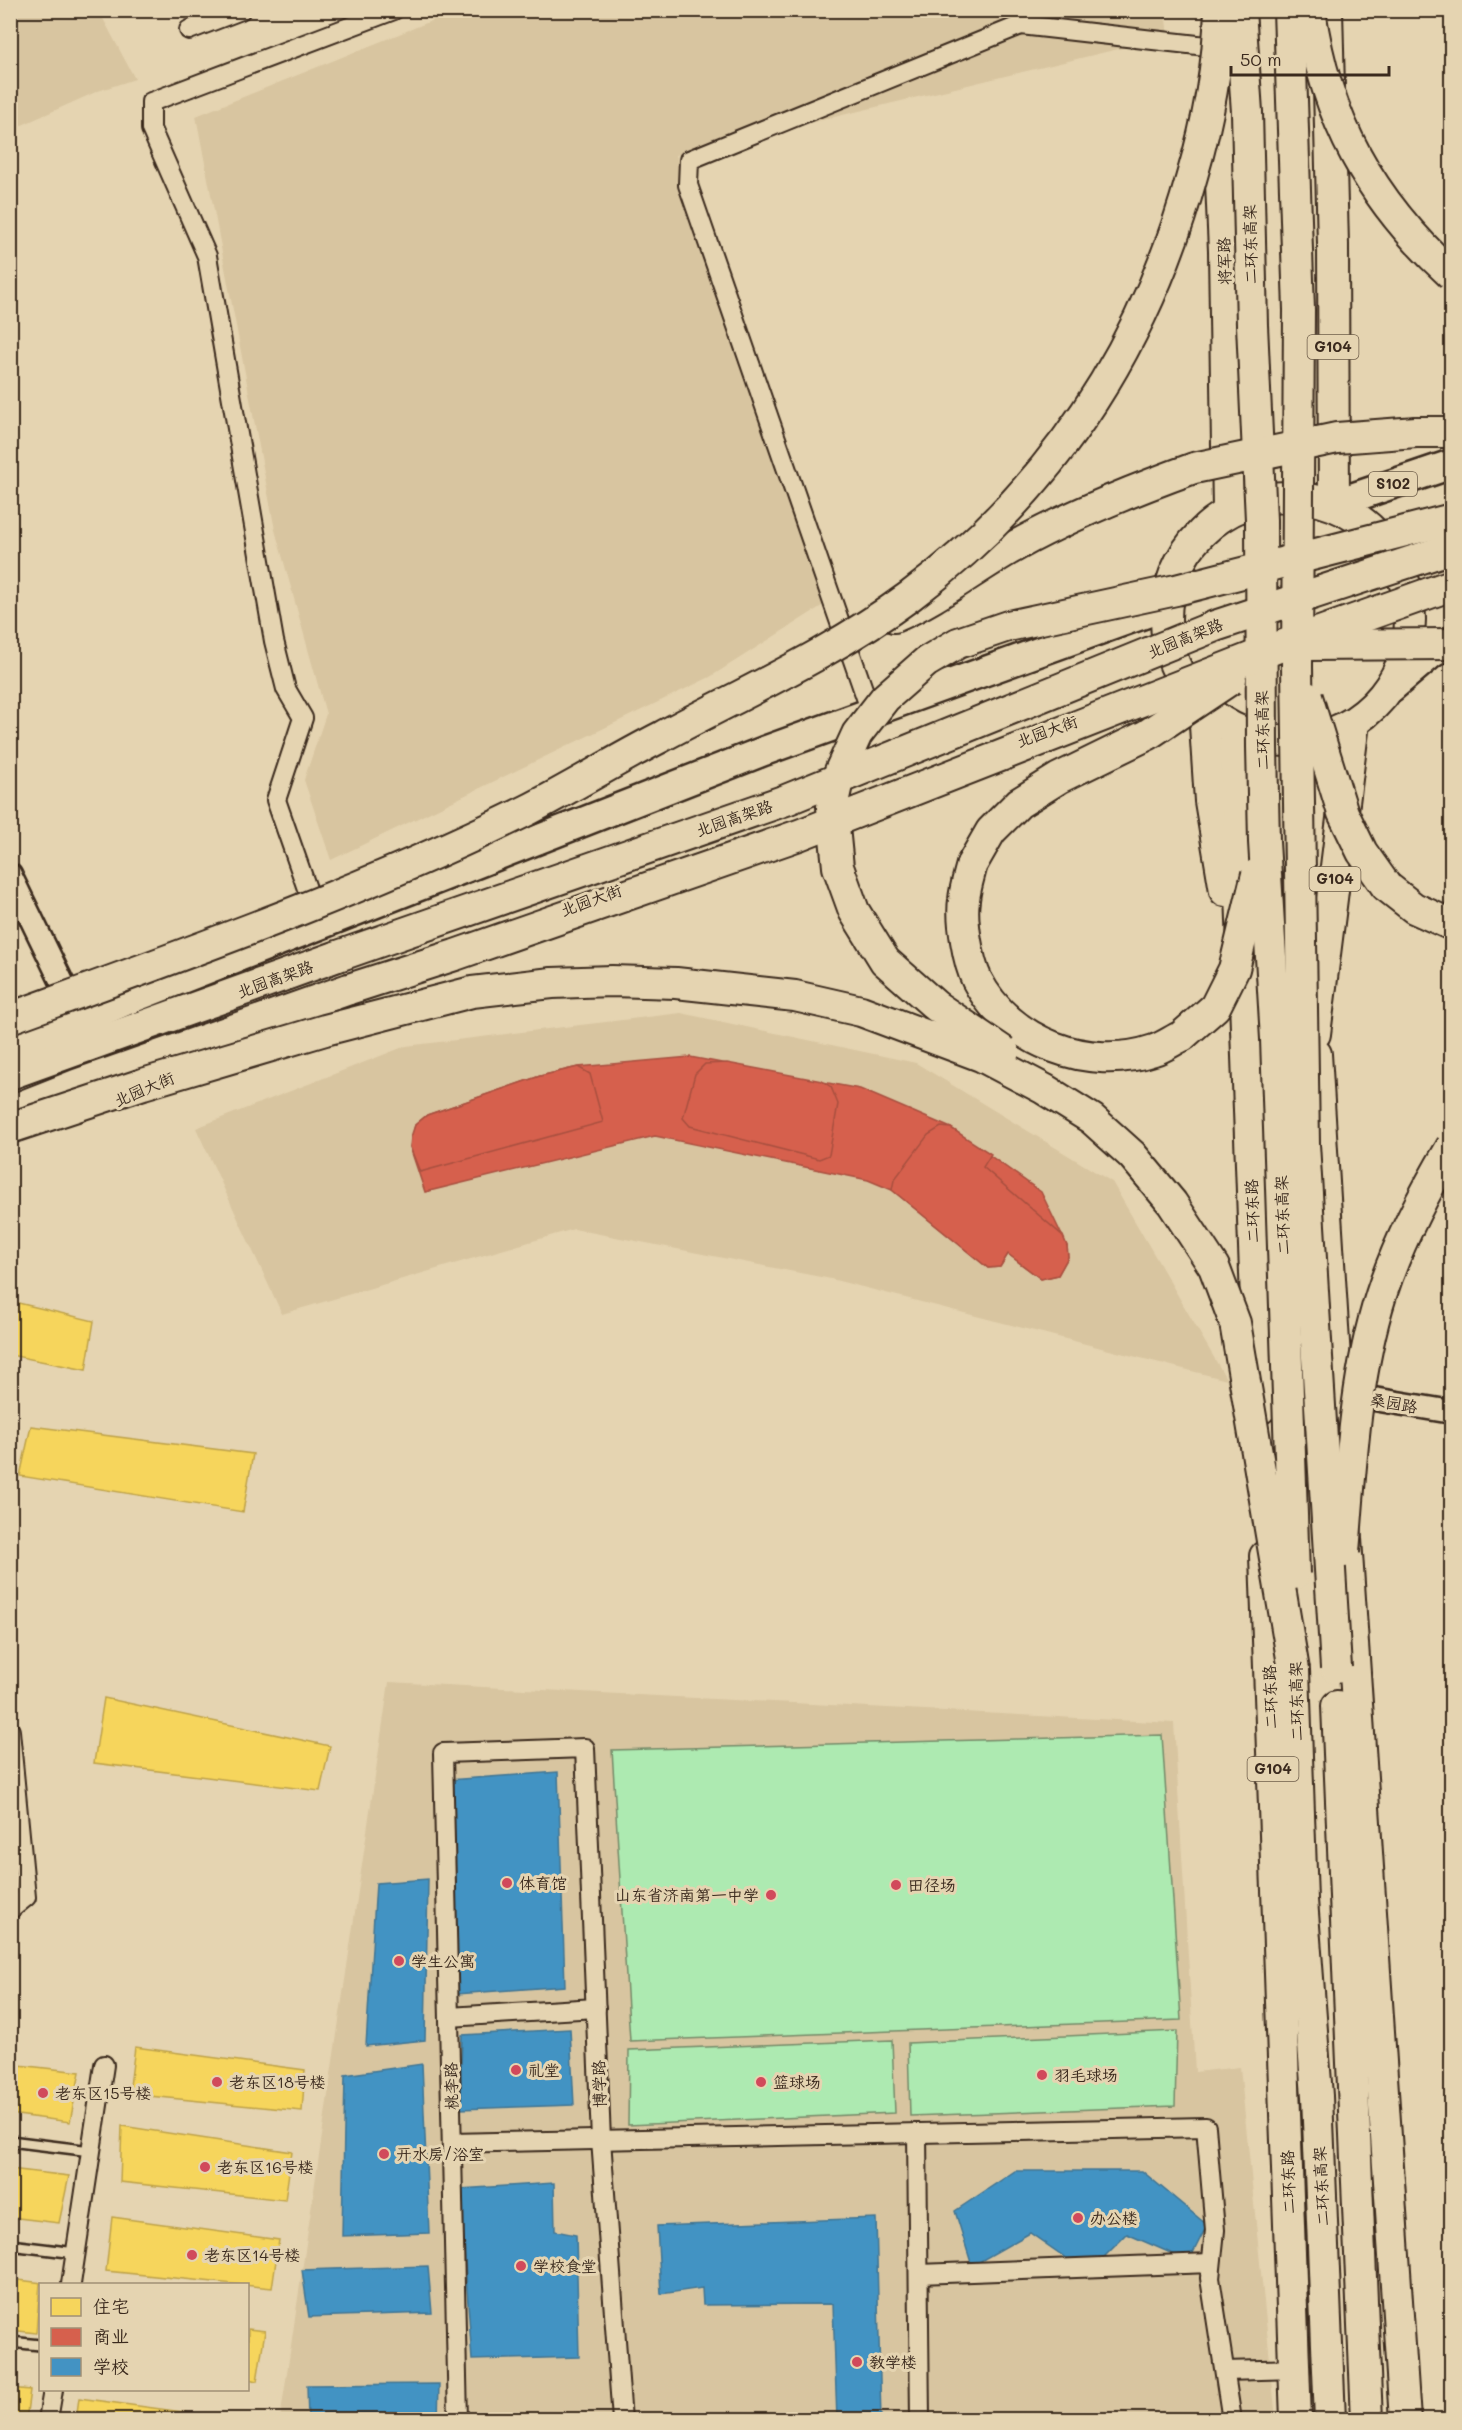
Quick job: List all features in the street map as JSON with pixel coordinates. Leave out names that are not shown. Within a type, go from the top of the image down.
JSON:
[{"type":"highway","name":"将军路","points":[[1214,10],[1224,251],[1228,511]]},
{"type":"highway","points":[[10,1018],[180,956],[385,875],[528,809],[662,736],[792,671],[910,596],[966,550],[1011,507],[1056,454],[1100,393],[1149,302],[1179,225],[1207,124],[1219,48],[1220,10]]},
{"type":"highway","name":"二环东高架","points":[[1240,10],[1247,112],[1252,325],[1261,520],[1264,842],[1277,1051],[1295,1601],[1294,1670],[1302,1900],[1317,2096],[1330,2420]]},
{"type":"highway","name":"二环东高架","points":[[1289,10],[1299,310],[1289,656],[1304,1144],[1336,1668],[1367,2420]]},
{"type":"highway","points":[[1310,10],[1315,50],[1333,109],[1360,164],[1388,207],[1419,246],[1452,275]]},
{"type":"highway","name":"G104","points":[[1327,10],[1333,245],[1334,504]]},
{"type":"highway","points":[[855,632],[915,608],[1017,545],[1122,494],[1194,468],[1336,438],[1416,432],[1452,432]]},
{"type":"highway","points":[[1298,496],[1334,504],[1371,528],[1398,563],[1411,606],[1408,650],[1391,688],[1354,723],[1310,740],[1271,741],[1235,730],[1204,710],[1181,681],[1163,607],[1175,568],[1197,536],[1228,511],[1262,499],[1298,496]]},
{"type":"highway","points":[[1294,1670],[1248,1392],[1231,1312],[1214,1268],[1172,1203],[1132,1155],[1092,1119],[997,1047],[936,1006],[885,961],[854,911],[838,867],[832,807],[840,771],[857,734],[885,698],[926,662],[958,643],[1008,626],[1176,590],[1452,519]]},
{"type":"highway","name":"北园高架路","points":[[10,1074],[338,956],[786,800],[1215,626],[1452,548]]},
{"type":"highway","name":"北园高架路","points":[[10,1111],[76,1085],[349,989],[455,955],[800,835],[1289,656],[1452,585]]},
{"type":"highway","points":[[1264,842],[1234,969],[1215,1007],[1182,1036],[1155,1050],[1124,1057],[1083,1056],[1048,1046],[1019,1030],[999,1009],[977,980],[967,945],[963,902],[972,864],[991,831],[1019,803],[1059,778],[1147,735],[1289,656],[1452,642]]},
{"type":"highway","points":[[1289,656],[1343,813],[1362,852],[1386,886],[1414,908],[1452,926]]},
{"type":"highway","name":"二环东路","points":[[1204,710],[1210,801],[1245,1010]]},
{"type":"highway","name":"G104","points":[[1315,1034],[1354,723]]},
{"type":"highway","name":"二环东路","points":[[1235,730],[1296,2420]]},
{"type":"highway","name":"G104","points":[[1310,740],[1310,859],[1315,1034],[1405,2420]]},
{"type":"highway","points":[[10,1128],[143,1084],[325,1030],[472,992],[552,983],[612,981],[676,983],[741,989],[795,996],[861,1011],[981,1056],[1044,1089],[1092,1119]]},
{"type":"highway","points":[[1336,1668],[1351,1460],[1365,1363],[1381,1295],[1403,1238],[1427,1188],[1452,1146]]},
{"type":"main road","name":"S102","points":[[1334,504],[1452,464]]},
{"type":"main road","points":[[10,1051],[128,1000],[731,764],[1163,607]]},
{"type":"main road","points":[[1391,688],[1431,654],[1452,642]]},
{"type":"main road","name":"北园大街","points":[[10,1142],[111,1104],[518,927],[1181,681]]},
{"type":"street","points":[[189,30],[241,10]]},
{"type":"street","points":[[312,903],[276,800],[303,718],[286,689],[274,641],[207,256],[151,129],[151,102],[394,10]]},
{"type":"street","points":[[871,712],[688,185],[689,160],[1021,18],[1215,47]]},
{"type":"street","points":[[10,875],[81,1020]]},
{"type":"street","name":"桑园路","points":[[1337,1393],[1452,1412]]},
{"type":"street","points":[[10,1731],[14,1814],[26,1897],[10,1910]]},
{"type":"street","name":"博学路","points":[[443,1753],[585,1748],[601,2140],[622,2420]]},
{"type":"street","name":"桃李路","points":[[443,1753],[458,2420]]},
{"type":"street","points":[[449,2017],[596,2008]]},
{"type":"street","points":[[71,2283],[104,2065]]},
{"type":"street","points":[[452,2143],[1206,2127],[1215,2230],[1210,2278],[1232,2420]]},
{"type":"street","points":[[917,2133],[920,2420]]},
{"type":"street","points":[[919,2274],[1212,2263]]},
{"type":"street","points":[[1225,2372],[1294,2369]]},
{"type":"street","points":[[48,2420],[53,2391]]},
{"type":"lane","points":[[10,2141],[91,2151]]},
{"type":"lane","points":[[10,2245],[76,2253]]},
{"type":"lane","points":[[10,2342],[39,2345]]},
{"type":"shaded area","points":[[11,10],[99,11],[135,79],[98,91],[11,130]]},
{"type":"shaded area","points":[[1165,10],[1168,37],[676,155],[828,602],[710,677],[331,860],[304,780],[326,714],[275,530],[196,116],[456,11]]},
{"type":"shaded area","points":[[681,1013],[916,1063],[1112,1182],[1227,1380],[831,1279],[574,1229],[282,1314],[196,1128],[406,1046]]},
{"type":"shaded area","name":"山东省济南第一中学","points":[[389,1682],[1174,1723],[1195,2072],[1240,2067],[1276,2419],[280,2420]]},
{"type":"green space","name":"田径场","points":[[1162,1735],[1181,2020],[630,2041],[612,1750]]},
{"type":"green space","name":"羽毛球场","points":[[1177,2031],[1175,2106],[910,2116],[908,2043]]},
{"type":"green space","name":"篮球场","points":[[892,2040],[895,2113],[628,2125],[629,2050]]},
{"type":"building: 住宅","points":[[10,1301],[94,1321],[86,1370],[10,1355]]},
{"type":"building: 住宅","points":[[31,1426],[253,1454],[243,1512],[20,1476]]},
{"type":"building: 住宅","points":[[104,1698],[330,1746],[320,1791],[94,1763]]},
{"type":"building: 住宅","name":"老东区18号楼","points":[[135,2047],[305,2070],[302,2111],[129,2094]]},
{"type":"building: 住宅","name":"老东区15号楼","points":[[10,2064],[80,2072],[70,2122],[10,2114]]},
{"type":"building: 住宅","name":"老东区16号楼","points":[[122,2126],[292,2152],[285,2200],[120,2182]]},
{"type":"building: 住宅","points":[[10,2169],[69,2176],[59,2223],[10,2217]]},
{"type":"building: 住宅","name":"老东区14号楼","points":[[112,2217],[279,2240],[272,2288],[249,2286],[249,2283],[223,2283],[106,2271]]},
{"type":"building: 住宅","points":[[10,2279],[43,2283],[39,2283],[36,2333],[10,2330]]},
{"type":"building: 住宅","points":[[249,2329],[265,2331],[257,2381],[249,2379]]},
{"type":"building: 住宅","points":[[10,2388],[30,2390],[26,2420],[10,2420]]},
{"type":"building: 住宅","points":[[79,2398],[242,2420],[76,2420]]},
{"type":"building: 商业","points":[[690,1057],[860,1089],[951,1128],[1041,1192],[1067,1246],[1068,1257],[1058,1275],[1041,1279],[1008,1254],[1000,1267],[988,1268],[892,1190],[868,1180],[655,1136],[425,1192],[410,1147],[415,1125],[427,1115],[540,1076],[578,1067]]},
{"type":"building: 商业","points":[[727,1063],[822,1081],[831,1087],[838,1104],[829,1155],[819,1159],[690,1126],[683,1118],[695,1074],[705,1064]]},
{"type":"building: 商业","points":[[578,1067],[590,1074],[603,1122],[420,1172],[410,1147],[411,1137],[415,1125],[427,1115],[540,1076]]},
{"type":"building: 商业","points":[[941,1127],[951,1128],[991,1154],[983,1167],[1063,1236],[1068,1257],[1058,1275],[1041,1279],[1008,1254],[1000,1267],[988,1268],[892,1190],[894,1180],[928,1135]]},
{"type":"building: 学校","name":"体育馆","points":[[558,1772],[565,1986],[457,1994],[448,1780]]},
{"type":"building: 学校","name":"学生公寓","points":[[428,1879],[425,2040],[366,2046],[376,1883]]},
{"type":"building: 学校","name":"礼堂","points":[[570,2029],[574,2105],[460,2109],[462,2035]]},
{"type":"building: 学校","name":"开水房/浴室","points":[[422,2064],[429,2233],[342,2236],[345,2075]]},
{"type":"building: 学校","name":"办公楼","points":[[1015,2171],[1142,2171],[1207,2225],[1189,2261],[1127,2234],[1102,2259],[1069,2260],[1030,2233],[972,2266],[955,2211]]},
{"type":"building: 学校","name":"学校食堂","points":[[554,2183],[555,2231],[576,2235],[579,2357],[472,2360],[460,2189]]},
{"type":"building: 学校","name":"教学楼","points":[[876,2218],[881,2420],[837,2420],[833,2304],[703,2305],[702,2288],[661,2294],[657,2226]]},
{"type":"building: 学校","points":[[428,2266],[432,2313],[309,2317],[302,2270]]},
{"type":"building: 学校","points":[[439,2384],[438,2420],[308,2420],[307,2385]]},
{"type":"place","name":"体育馆","points":[[507,1883]]},
{"type":"place","name":"田径场","points":[[896,1885]]},
{"type":"place","name":"山东省济南第一中学","points":[[771,1895]]},
{"type":"place","name":"学生公寓","points":[[399,1961]]},
{"type":"place","name":"礼堂","points":[[516,2070]]},
{"type":"place","name":"羽毛球场","points":[[1042,2075]]},
{"type":"place","name":"老东区18号楼","points":[[217,2082]]},
{"type":"place","name":"篮球场","points":[[761,2082]]},
{"type":"place","name":"老东区15号楼","points":[[43,2093]]},
{"type":"place","name":"开水房/浴室","points":[[384,2154]]},
{"type":"place","name":"老东区16号楼","points":[[205,2167]]},
{"type":"place","name":"办公楼","points":[[1078,2218]]},
{"type":"place","name":"老东区14号楼","points":[[192,2255]]},
{"type":"place","name":"学校食堂","points":[[521,2266]]},
{"type":"place","name":"教学楼","points":[[857,2362]]}]
